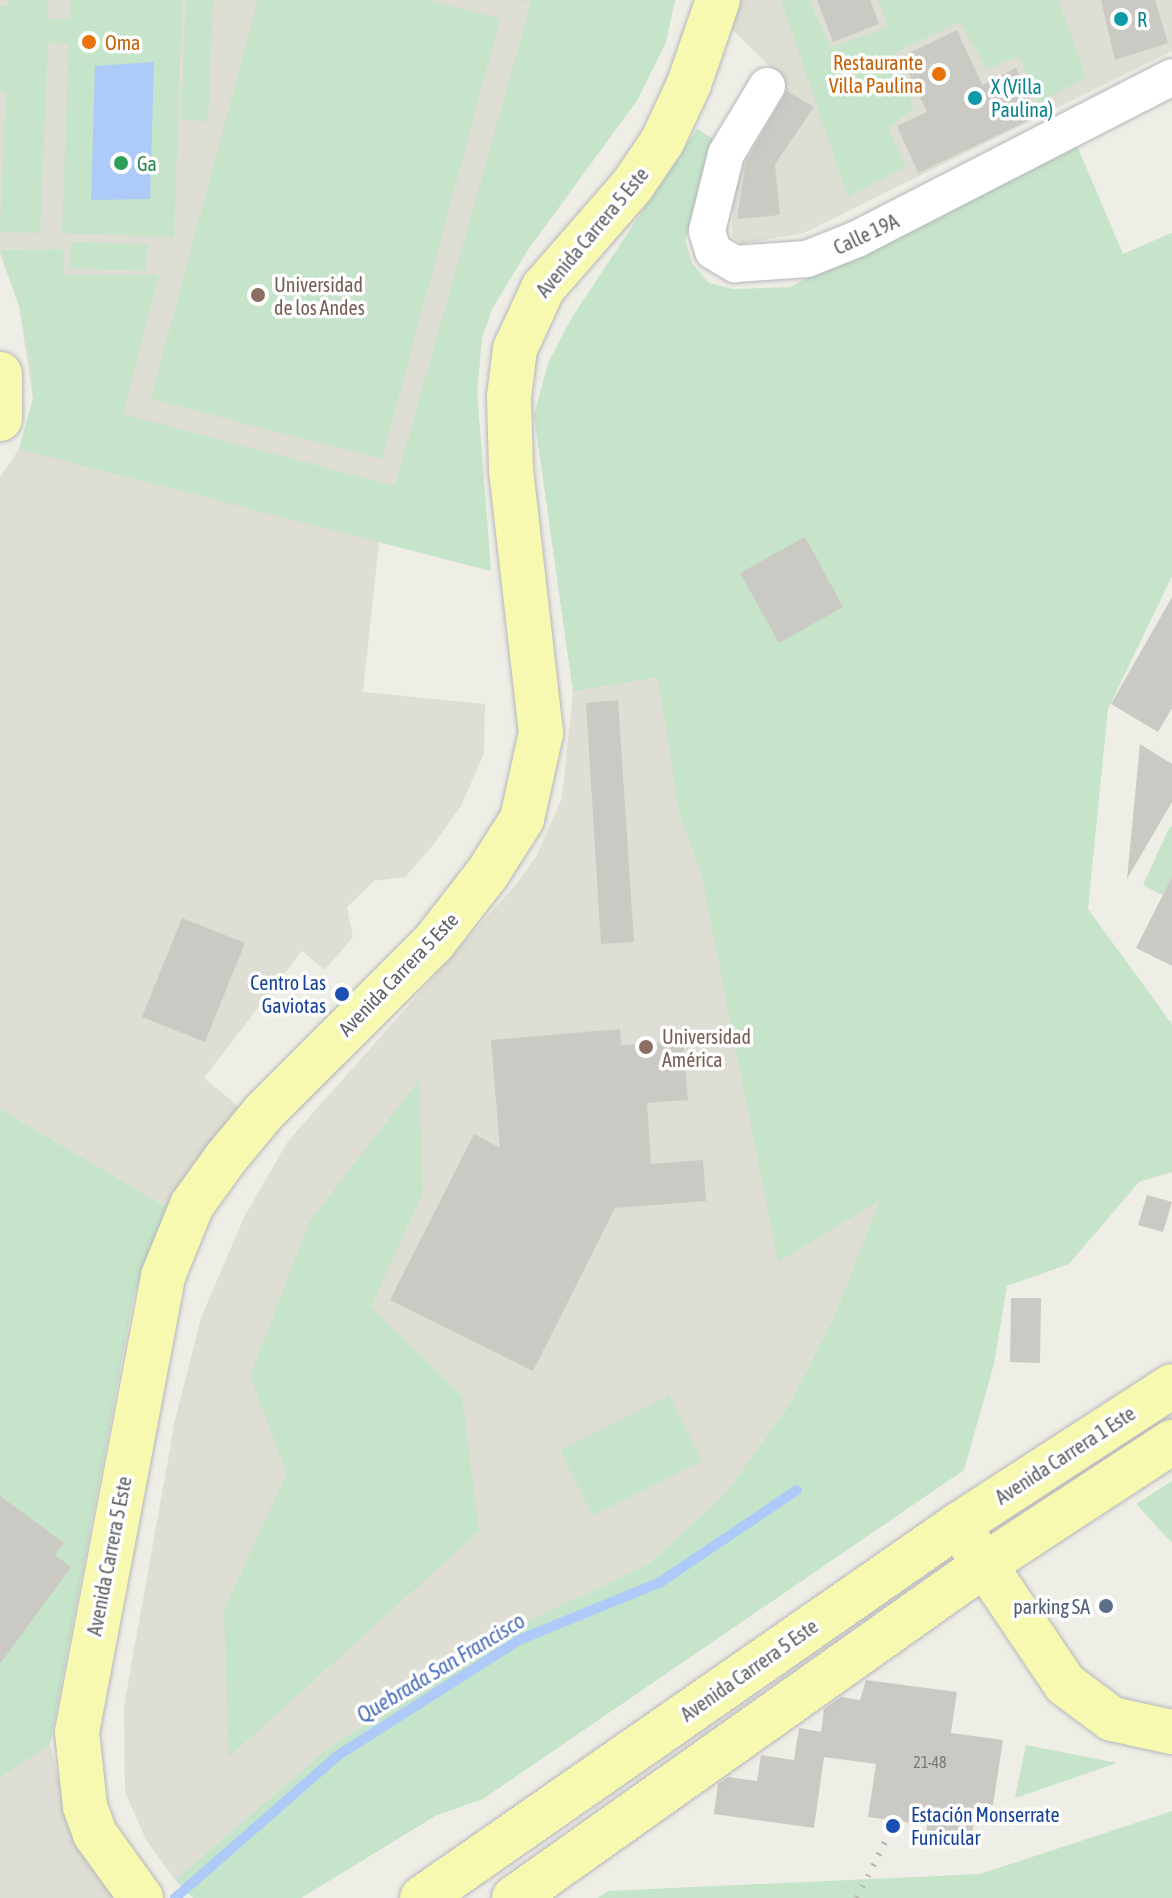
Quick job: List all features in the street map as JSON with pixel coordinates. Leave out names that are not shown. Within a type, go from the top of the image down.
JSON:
[{"type":"main road","name":"Avenida Carrera 5 Este","points":[[141,1898],[108,1859],[95,1834],[85,1806],[77,1732],[163,1276],[192,1205],[263,1113],[456,916],[522,819],[534,782],[541,733],[509,443],[515,349],[543,288],[632,186],[662,142],[689,84],[718,0]]},
{"type":"main road","points":[[0,374],[0,419]]},
{"type":"main road","name":"Avenida Carrera 1 Este","points":[[958,1525],[1172,1386]]},
{"type":"main road","points":[[514,1898],[984,1565],[1172,1442]]},
{"type":"main road","name":"Avenida Carrera 5 Este","points":[[422,1898],[958,1525]]},
{"type":"main road","points":[[958,1525],[1043,1655],[1088,1705],[1143,1729],[1172,1732]]},
{"type":"street","name":"Calle 19A","points":[[767,86],[726,154],[707,231],[713,251],[735,264],[807,259],[843,246],[1172,77]]},
{"type":"shaded area","points":[[0,0],[675,0],[666,42],[638,99],[527,251],[492,309],[482,338],[477,392],[491,571],[379,542],[363,692],[485,704],[484,753],[461,806],[430,849],[405,877],[374,881],[347,907],[353,937],[325,970],[302,951],[204,1078],[239,1107],[168,1208],[0,1109],[0,477],[19,449],[33,399],[19,306],[0,254]]},
{"type":"shaded area","points":[[740,0],[1172,0],[1172,51],[804,233],[742,244],[732,236],[733,160],[785,81],[732,29]]},
{"type":"shaded area","name":"Universidad América","points":[[1076,144],[1123,254],[1172,233],[881,1198],[834,1317],[789,1405],[725,1494],[650,1563],[520,1625],[328,1748],[175,1880],[146,1840],[125,1792],[124,1706],[175,1420],[201,1318],[244,1217],[288,1141],[517,883],[536,857],[562,798],[573,691],[534,415]]},
{"type":"shaded area","points":[[0,1730],[50,1745],[76,1846],[118,1898],[0,1898]]},
{"type":"green space","name":"Ga","points":[[9,0],[48,0],[48,19],[70,19],[71,0],[182,0],[174,237],[62,233],[69,44],[48,43],[40,233],[0,232],[6,92],[0,92],[0,6],[8,6]]},
{"type":"green space","points":[[186,0],[213,0],[208,121],[181,120]]},
{"type":"green space","points":[[258,0],[429,0],[500,19],[382,459],[151,399]]},
{"type":"green space","points":[[520,0],[675,0],[666,42],[638,99],[527,251],[492,309],[482,338],[477,392],[491,571],[19,449],[33,399],[31,366],[19,306],[0,250],[63,249],[64,275],[159,275],[123,414],[395,486],[531,3]]},
{"type":"green space","points":[[781,0],[809,0],[831,48],[888,27],[879,0],[1058,0],[1086,77],[1039,103],[1019,56],[987,69],[960,22],[894,53],[914,108],[888,128],[906,167],[848,197]]},
{"type":"green space","points":[[697,129],[712,138],[717,158],[685,240],[692,263],[709,283],[733,289],[790,287],[1076,144],[1123,254],[1172,233],[1172,576],[1108,709],[1088,909],[1172,1024],[1172,1172],[1139,1182],[1069,1264],[1007,1286],[994,1364],[964,1470],[483,1799],[437,1815],[301,1898],[193,1898],[175,1880],[328,1748],[520,1625],[650,1563],[725,1494],[789,1405],[834,1317],[880,1200],[778,1262],[701,872],[680,817],[658,677],[573,691],[534,415],[548,363],[572,317]]},
{"type":"green space","points":[[71,242],[147,245],[146,271],[70,268]]},
{"type":"green space","points":[[1172,827],[1172,900],[1143,885]]},
{"type":"green space","points":[[419,1080],[423,1192],[371,1307],[462,1396],[479,1531],[229,1757],[224,1610],[287,1473],[250,1376],[310,1221]]},
{"type":"green space","points":[[0,1109],[168,1208],[134,1295],[50,1745],[0,1777]]},
{"type":"green space","points":[[669,1395],[702,1461],[593,1516],[560,1450]]},
{"type":"green space","points":[[1172,1481],[1172,1543],[1136,1504]]},
{"type":"green space","points":[[1026,1745],[1117,1763],[1015,1798]]},
{"type":"green space","points":[[1172,1811],[1172,1898],[598,1898],[608,1891],[980,1874]]},
{"type":"water","points":[[154,62],[150,199],[91,200],[95,66]]},
{"type":"building","points":[[817,0],[870,0],[879,24],[833,42]]},
{"type":"building","points":[[1101,0],[1155,0],[1168,43],[1115,60]]},
{"type":"building","name":"X (Villa Paulina)","points":[[957,30],[982,85],[1016,68],[1038,116],[918,173],[897,126],[927,112],[901,57]]},
{"type":"building","points":[[787,91],[814,107],[775,164],[780,215],[737,219],[746,162]]},
{"type":"building","points":[[805,537],[843,607],[779,643],[740,573]]},
{"type":"building","points":[[1172,597],[1172,708],[1158,732],[1111,704]]},
{"type":"building","points":[[618,700],[634,942],[601,944],[586,703]]},
{"type":"building","points":[[1140,744],[1172,764],[1172,802],[1127,879]]},
{"type":"building","points":[[1172,877],[1172,966],[1136,948]]},
{"type":"building","points":[[182,918],[245,943],[205,1042],[142,1017]]},
{"type":"building","points":[[620,1029],[621,1045],[683,1041],[688,1100],[647,1103],[651,1164],[703,1160],[706,1201],[615,1208],[533,1371],[390,1300],[474,1134],[500,1148],[491,1040]]},
{"type":"building","points":[[1147,1195],[1172,1202],[1163,1232],[1138,1225]]},
{"type":"building","points":[[1011,1298],[1041,1298],[1040,1363],[1010,1362]]},
{"type":"building","points":[[0,1496],[64,1543],[55,1555],[71,1567],[0,1664]]},
{"type":"building","points":[[866,1680],[957,1692],[951,1733],[1003,1740],[993,1805],[977,1802],[970,1847],[925,1841],[927,1825],[868,1817],[876,1764],[824,1757],[814,1828],[714,1814],[718,1784],[728,1777],[757,1781],[761,1755],[794,1760],[799,1728],[821,1732],[824,1709],[841,1697],[860,1700]]},
{"type":"waterway","name":"Quebrada San Francisco","points":[[175,1898],[337,1756],[519,1640],[659,1583],[797,1490]]},
{"type":"railway","points":[[857,1898],[893,1826]]},
{"type":"place","name":"R","points":[[1121,19]]},
{"type":"place","name":"Oma","points":[[89,42]]},
{"type":"place","name":"Restaurante Villa Paulina","points":[[939,74]]},
{"type":"place","name":"X (Villa Paulina)","points":[[975,98]]},
{"type":"place","name":"Ga","points":[[121,163]]},
{"type":"place","name":"Universidad de los Andes","points":[[258,295]]},
{"type":"place","name":"Centro Las Gaviotas","points":[[342,994]]},
{"type":"place","name":"Universidad América","points":[[646,1047]]},
{"type":"place","name":"parking SA","points":[[1106,1606]]},
{"type":"place","name":"Estación Monserrate Funicular","points":[[893,1826]]}]
